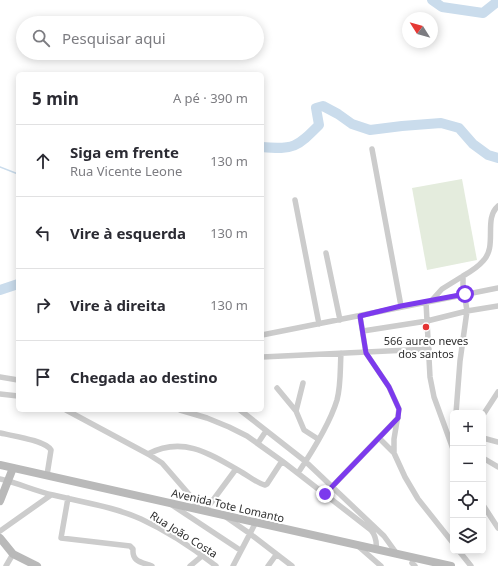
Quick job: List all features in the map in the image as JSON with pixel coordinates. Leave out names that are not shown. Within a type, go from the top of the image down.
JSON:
[{"type":"main road","name":"Avenida Tote Lomanto","points":[[0,465],[451,566]]},
{"type":"main road","points":[[0,501],[4,480],[13,468]]},
{"type":"main road","points":[[0,538],[13,554],[37,566]]},
{"type":"street","points":[[372,149],[401,306]]},
{"type":"street","points":[[295,200],[319,324]]},
{"type":"street","points":[[452,446],[434,397],[430,377],[427,321],[429,301],[442,289],[484,261],[491,242],[492,215],[498,206]]},
{"type":"street","points":[[326,253],[340,320]]},
{"type":"street","points":[[456,410],[460,361],[467,311],[463,276]]},
{"type":"street","points":[[264,335],[360,316],[401,306],[498,288]]},
{"type":"street","points":[[362,331],[427,321],[467,311],[498,306]]},
{"type":"street","points":[[360,316],[366,353],[392,392],[399,409],[394,439],[394,453]]},
{"type":"street","points":[[264,357],[429,349]]},
{"type":"street","points":[[298,473],[318,439],[337,400],[341,354]]},
{"type":"street","points":[[0,377],[16,380]]},
{"type":"street","points":[[296,411],[303,383]]},
{"type":"street","points":[[277,388],[296,411],[304,430],[318,439]]},
{"type":"street","points":[[486,410],[498,392]]},
{"type":"street","points":[[0,394],[16,396]]},
{"type":"street","points":[[70,412],[162,463],[202,510],[236,469]]},
{"type":"street","points":[[187,412],[229,427],[258,443],[325,494],[384,536],[396,554]]},
{"type":"street","points":[[242,412],[305,461],[373,528],[376,541],[376,550]]},
{"type":"street","points":[[325,494],[331,486],[398,418]]},
{"type":"street","points":[[258,443],[266,431]]},
{"type":"street","points":[[0,433],[42,444],[50,448],[51,450],[47,475]]},
{"type":"street","points":[[379,438],[394,453],[405,477],[418,499],[450,539]]},
{"type":"street","points":[[486,439],[498,442]]},
{"type":"street","points":[[148,454],[162,447],[183,446],[193,448],[217,458],[265,485],[282,461]]},
{"type":"street","points":[[486,460],[498,467]]},
{"type":"street","name":"Rua João Costa","points":[[4,480],[51,495],[68,498],[141,518],[216,566]]},
{"type":"street","points":[[0,531],[51,495]]},
{"type":"street","points":[[68,498],[61,538],[130,546],[133,549],[133,556],[138,564],[152,566]]},
{"type":"street","points":[[167,502],[240,550]]},
{"type":"street","points":[[486,510],[498,528]]},
{"type":"street","points":[[220,514],[250,533],[276,555],[292,566]]},
{"type":"street","points":[[233,566],[240,550],[256,522]]},
{"type":"street","points":[[358,546],[381,566]]},
{"type":"street","points":[[6,566],[13,554]]},
{"type":"street","points":[[461,554],[471,566]]},
{"type":"street","points":[[268,566],[276,555]]},
{"type":"street","points":[[190,566],[202,556]]},
{"type":"green space","points":[[462,179],[477,260],[427,270],[412,188]]},
{"type":"waterway","points":[[432,0],[442,7],[483,13],[498,1]]},
{"type":"waterway","points":[[264,147],[288,147],[300,142],[319,125],[316,108],[323,106],[352,124],[370,130],[441,123],[459,128],[473,144],[488,155],[498,158]]},
{"type":"waterway","points":[[0,167],[16,173]]},
{"type":"waterway","points":[[0,290],[16,285]]},
{"type":"place","name":"566 aureo neves dos santos","points":[[426,327]]},
{"type":"route","points":[[325,494],[331,486],[398,418],[399,409],[389,387],[366,353],[360,316],[401,306],[465,294]]}]
